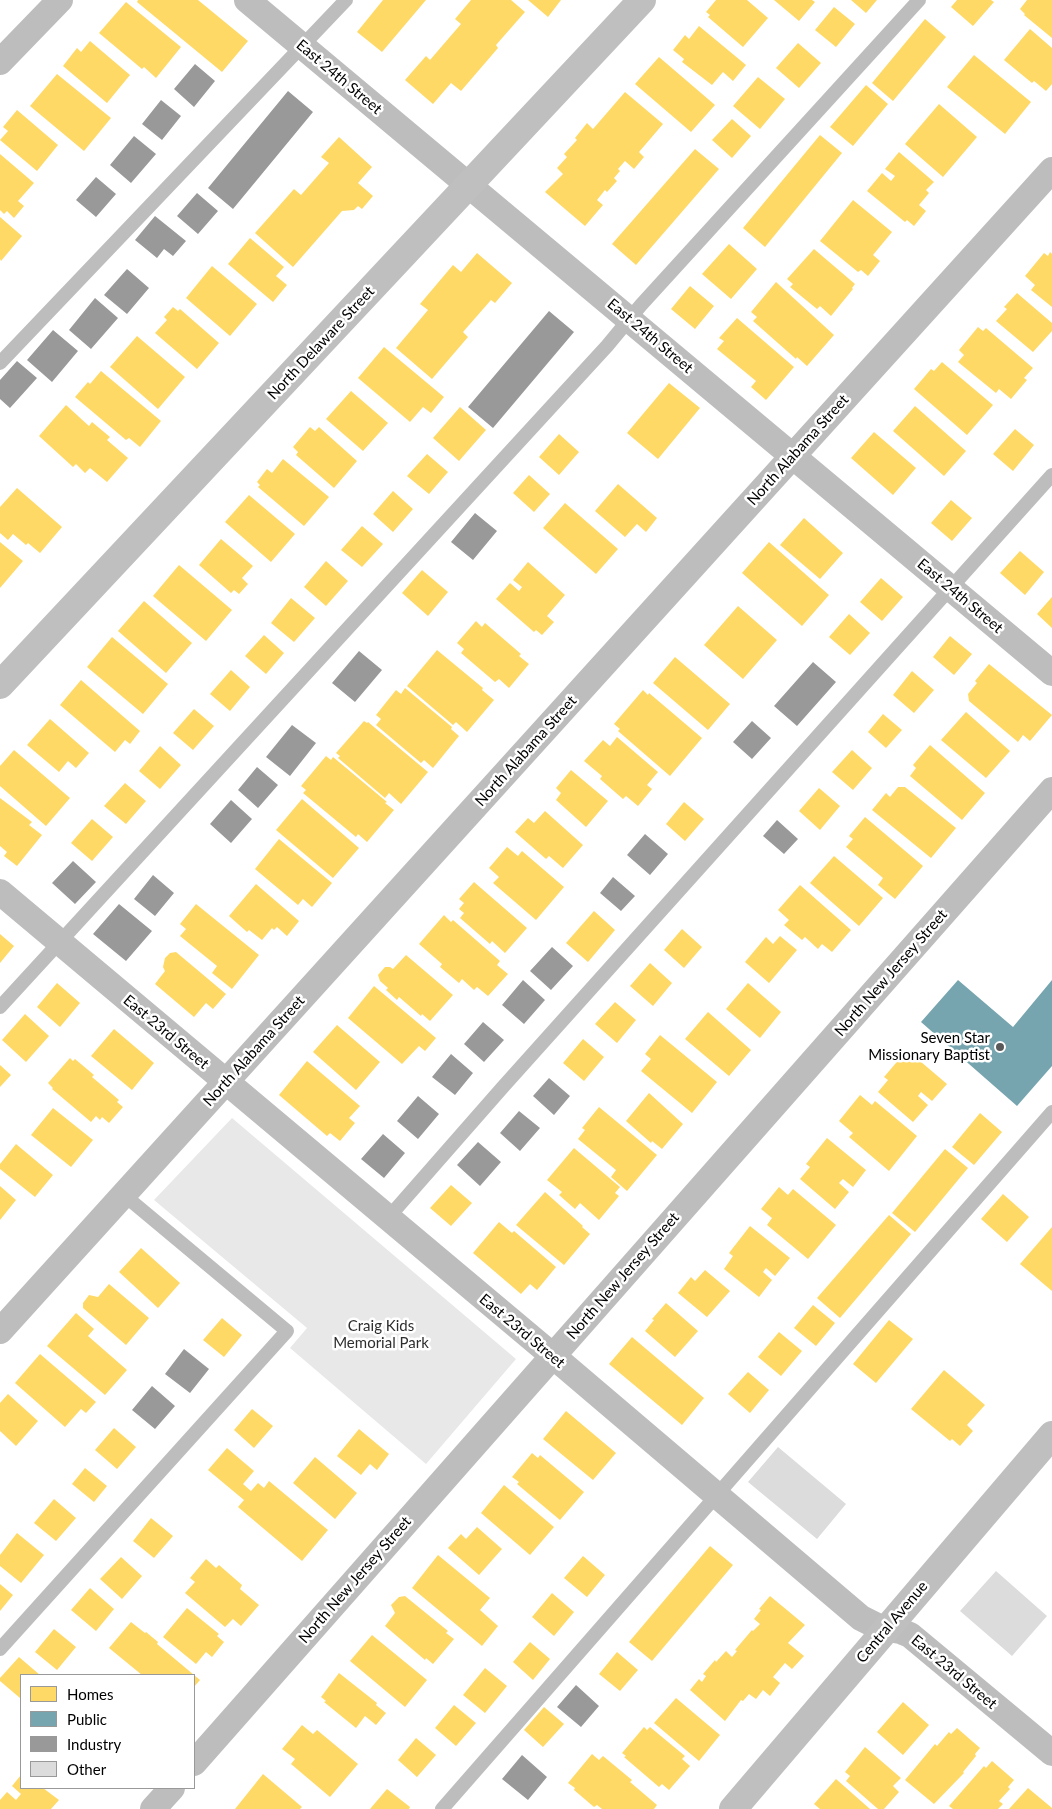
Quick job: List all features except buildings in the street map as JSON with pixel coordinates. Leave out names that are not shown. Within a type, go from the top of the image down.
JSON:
[{"type":"main road","name":"North Delaware Street","points":[[0,685],[642,0]]},
{"type":"main road","name":"Central Avenue","points":[[733,1809],[1052,1435]]},
{"type":"street","points":[[0,62],[60,0]]},
{"type":"street","name":"East 24th Street","points":[[247,0],[1052,673]]},
{"type":"street","name":"North Alabama Street","points":[[0,1331],[1052,170]]},
{"type":"street","name":"North New Jersey Street","points":[[195,1762],[1052,790]]},
{"type":"street","name":"East 23rd Street","points":[[0,892],[553,1356],[861,1618],[882,1628],[910,1635],[1052,1753]]},
{"type":"street","points":[[153,1809],[171,1789]]},
{"type":"lane","points":[[0,363],[346,0]]},
{"type":"lane","points":[[0,1007],[607,346],[629,319],[919,0]]},
{"type":"lane","points":[[388,1218],[1052,475]]},
{"type":"lane","points":[[442,1809],[1052,1112]]},
{"type":"lane","points":[[0,1649],[286,1331],[124,1195]]},
{"type":"green space","name":"Craig Kids Memorial Park","points":[[232,1118],[516,1359],[426,1464],[290,1348],[307,1328],[154,1200]]},
{"type":"place","name":"Seven Star Missionary Baptist","points":[[1000,1047]]}]
